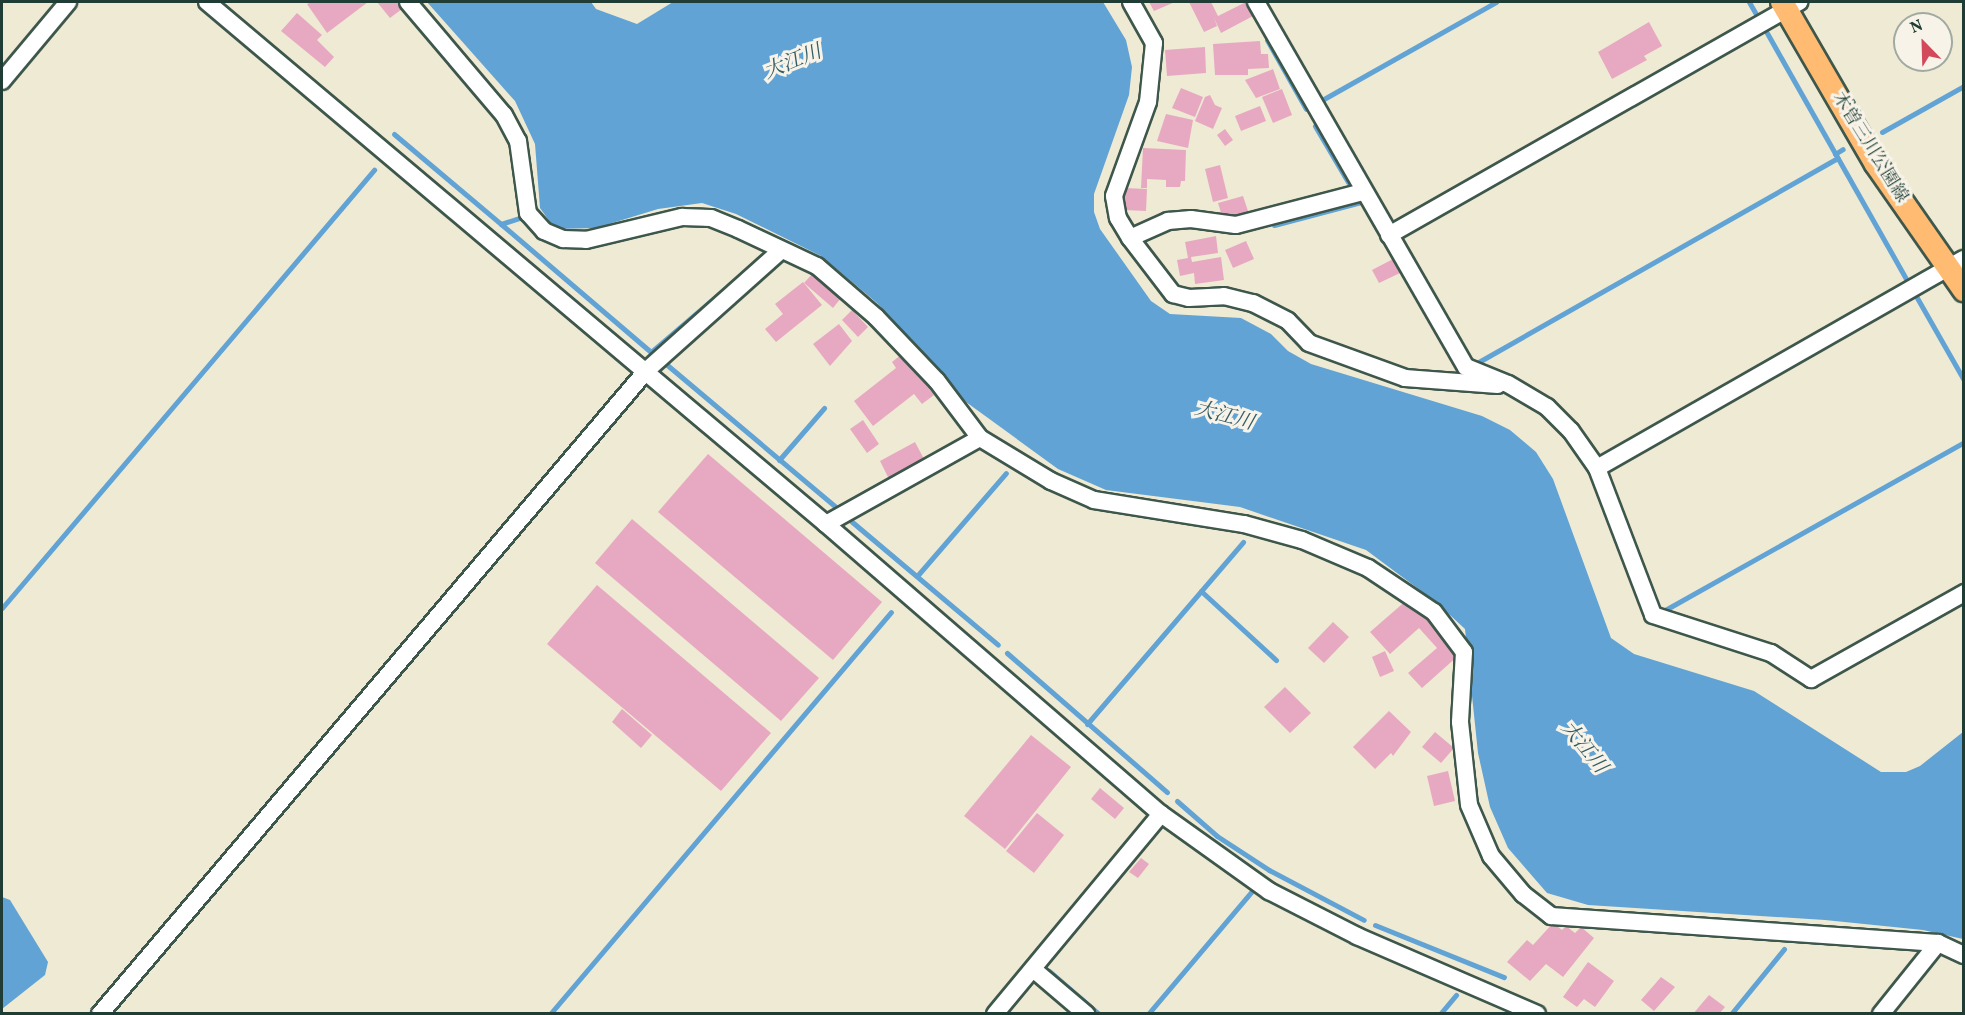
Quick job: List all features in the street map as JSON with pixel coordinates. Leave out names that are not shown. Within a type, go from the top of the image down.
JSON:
[{"type":"main road","name":"木曽三川公園線","points":[[1789,4],[1876,164],[1955,264],[1964,290]]},
{"type":"street","points":[[2,81],[69,2]]},
{"type":"street","points":[[207,2],[826,524],[1161,814],[1269,891],[1357,936],[1537,1014]]},
{"type":"street","points":[[408,2],[504,115],[518,141],[528,213],[544,231],[563,239],[586,240],[682,217],[711,218],[817,266],[876,317],[937,381],[980,438],[1051,481],[1094,500],[1244,525],[1302,540],[1368,568],[1434,612],[1464,652],[1460,722],[1469,805],[1491,856],[1523,894],[1551,916],[1938,943],[1964,955]]},
{"type":"street","points":[[1131,2],[1154,43],[1148,102],[1114,196],[1118,218],[1130,238],[1173,294],[1190,298],[1224,296],[1253,303],[1287,321],[1309,343],[1405,378],[1431,377],[1482,386],[1508,384]]},
{"type":"street","points":[[1256,2],[1363,192],[1466,367],[1508,384],[1547,407],[1571,431],[1597,468],[1653,615],[1771,652],[1811,679],[1964,593]]},
{"type":"street","points":[[1389,235],[1789,4]]},
{"type":"street","points":[[1130,238],[1168,221],[1191,219],[1236,225],[1363,192]]},
{"type":"street","points":[[100,1014],[646,371],[780,251]]},
{"type":"street","points":[[1597,468],[1955,264]]},
{"type":"street","points":[[826,524],[980,438]]},
{"type":"street","points":[[995,1014],[1161,814]]},
{"type":"street","points":[[1881,1014],[1938,943]]},
{"type":"street","points":[[1033,969],[1086,1014]]},
{"type":"water","name":"大江川","points":[[427,2],[591,2],[596,9],[637,24],[673,2],[1103,2],[1126,40],[1132,67],[1129,95],[1094,194],[1094,212],[1100,229],[1151,301],[1170,314],[1241,318],[1271,334],[1288,351],[1311,364],[1482,416],[1510,430],[1536,452],[1553,479],[1611,638],[1634,654],[1754,691],[1881,772],[1906,772],[1920,766],[1963,732],[1963,939],[1923,930],[1825,920],[1588,905],[1547,893],[1508,848],[1490,807],[1478,753],[1465,629],[1436,602],[1366,550],[1240,507],[1106,490],[1058,469],[966,402],[877,303],[821,256],[736,214],[702,203],[658,209],[596,228],[555,229],[540,208],[535,144],[515,101]]},
{"type":"water","points":[[2,897],[10,900],[48,962],[45,975],[2,1009]]},
{"type":"building","points":[[311,2],[368,2],[327,33],[307,4]]},
{"type":"building","points":[[377,2],[403,2],[406,6],[390,18]]},
{"type":"building","points":[[1149,2],[1175,2],[1154,11]]},
{"type":"building","points":[[1189,2],[1211,2],[1218,16],[1246,2],[1253,16],[1221,33],[1214,18],[1217,26],[1204,32]]},
{"type":"building","points":[[297,13],[322,35],[317,40],[334,57],[325,67],[281,31]]},
{"type":"building","points":[[1649,22],[1662,46],[1644,56],[1647,60],[1612,79],[1598,52]]},
{"type":"building","points":[[1260,41],[1261,54],[1268,54],[1269,68],[1248,69],[1248,75],[1215,75],[1213,44]]},
{"type":"building","points":[[1205,47],[1206,73],[1167,76],[1165,50]]},
{"type":"building","points":[[1273,69],[1280,89],[1256,98],[1245,80]]},
{"type":"building","points":[[1181,88],[1203,97],[1195,117],[1172,108]]},
{"type":"building","points":[[1282,89],[1292,115],[1273,123],[1262,97]]},
{"type":"building","points":[[1210,95],[1215,105],[1222,108],[1213,129],[1195,121],[1205,97]]},
{"type":"building","points":[[1260,106],[1266,121],[1241,131],[1235,116]]},
{"type":"building","points":[[1166,114],[1193,120],[1188,148],[1157,141]]},
{"type":"building","points":[[1225,129],[1233,140],[1225,146],[1217,135]]},
{"type":"building","points":[[1143,148],[1186,150],[1185,181],[1181,181],[1180,187],[1166,187],[1166,180],[1147,179],[1147,188],[1141,188]]},
{"type":"building","points":[[1220,165],[1228,198],[1213,202],[1205,169]]},
{"type":"building","points":[[1125,188],[1147,189],[1146,211],[1124,210]]},
{"type":"building","points":[[1243,196],[1249,214],[1224,222],[1218,203]]},
{"type":"building","points":[[1216,236],[1218,253],[1191,257],[1192,262],[1221,257],[1224,280],[1195,284],[1194,273],[1180,276],[1177,260],[1188,258],[1185,242]]},
{"type":"building","points":[[1246,241],[1254,259],[1233,268],[1225,250]]},
{"type":"building","points":[[1393,259],[1400,273],[1379,283],[1372,270]]},
{"type":"building","points":[[813,273],[841,298],[833,308],[804,283]]},
{"type":"building","points":[[803,282],[822,305],[776,342],[765,329],[783,314],[775,304]]},
{"type":"building","points":[[852,310],[868,327],[858,337],[842,320]]},
{"type":"building","points":[[839,324],[852,341],[830,366],[813,344]]},
{"type":"building","points":[[902,354],[934,395],[922,404],[914,394],[873,426],[854,401],[896,368],[892,362]]},
{"type":"building","points":[[863,420],[879,444],[867,453],[850,429]]},
{"type":"building","points":[[915,442],[924,459],[890,481],[880,461]]},
{"type":"building","points":[[708,454],[882,602],[833,660],[658,512]]},
{"type":"building","points":[[632,519],[819,678],[781,721],[595,563]]},
{"type":"building","points":[[597,585],[771,733],[721,791],[547,644]]},
{"type":"building","points":[[1408,599],[1459,655],[1422,688],[1408,673],[1437,648],[1419,628],[1390,654],[1370,632]]},
{"type":"building","points":[[1333,622],[1349,637],[1324,663],[1308,648]]},
{"type":"building","points":[[1385,651],[1394,671],[1380,677],[1372,657]]},
{"type":"building","points":[[1285,687],[1311,713],[1290,733],[1264,707]]},
{"type":"building","points":[[622,709],[652,735],[641,748],[612,722]]},
{"type":"building","points":[[1389,711],[1411,732],[1393,756],[1391,753],[1375,769],[1353,747]]},
{"type":"building","points":[[1435,732],[1454,748],[1441,763],[1422,747]]},
{"type":"building","points":[[1031,735],[1071,767],[1005,849],[964,816]]},
{"type":"building","points":[[1448,771],[1455,801],[1434,806],[1427,776]]},
{"type":"building","points":[[1100,788],[1124,808],[1115,819],[1091,799]]},
{"type":"building","points":[[1037,813],[1064,835],[1034,873],[1006,851]]},
{"type":"building","points":[[1141,858],[1149,864],[1138,878],[1129,872]]},
{"type":"building","points":[[1553,923],[1562,930],[1566,926],[1575,933],[1581,927],[1594,938],[1563,977],[1546,964],[1530,981],[1507,962],[1527,940],[1533,945]]},
{"type":"building","points":[[1588,962],[1614,981],[1595,1007],[1584,999],[1577,1007],[1563,997]]},
{"type":"building","points":[[1661,977],[1675,987],[1654,1011],[1641,1000]]},
{"type":"building","points":[[1709,995],[1725,1007],[1719,1014],[1693,1014]]},
{"type":"waterway","points":[[1322,100],[1496,2]]},
{"type":"waterway","points":[[1749,2],[1759,19]]},
{"type":"waterway","points":[[1767,33],[1908,282]]},
{"type":"waterway","points":[[1267,40],[1306,109]]},
{"type":"waterway","points":[[1882,132],[1964,86]]},
{"type":"waterway","points":[[1315,126],[1348,182]]},
{"type":"waterway","points":[[394,134],[501,224],[522,217]]},
{"type":"waterway","points":[[1835,154],[1843,149]]},
{"type":"waterway","points":[[1475,364],[1838,158]]},
{"type":"waterway","points":[[2,608],[374,170]]},
{"type":"waterway","points":[[1274,225],[1358,203]]},
{"type":"waterway","points":[[501,224],[652,353]]},
{"type":"waterway","points":[[651,352],[749,268]]},
{"type":"waterway","points":[[1916,296],[1964,380]]},
{"type":"waterway","points":[[666,364],[838,509]]},
{"type":"waterway","points":[[779,460],[824,408]]},
{"type":"waterway","points":[[1665,610],[1964,442]]},
{"type":"waterway","points":[[917,576],[1006,473]]},
{"type":"waterway","points":[[851,521],[998,645]]},
{"type":"waterway","points":[[1087,724],[1243,542]]},
{"type":"waterway","points":[[1201,591],[1276,660]]},
{"type":"waterway","points":[[550,1014],[891,612]]},
{"type":"waterway","points":[[1007,653],[1167,792]]},
{"type":"waterway","points":[[1177,801],[1217,836],[1269,870],[1364,920]]},
{"type":"waterway","points":[[1148,1014],[1251,892]]},
{"type":"waterway","points":[[1375,925],[1504,977]]},
{"type":"waterway","points":[[1731,1014],[1784,949]]},
{"type":"waterway","points":[[1049,971],[1099,1014]]},
{"type":"waterway","points":[[1440,1014],[1456,995]]}]
